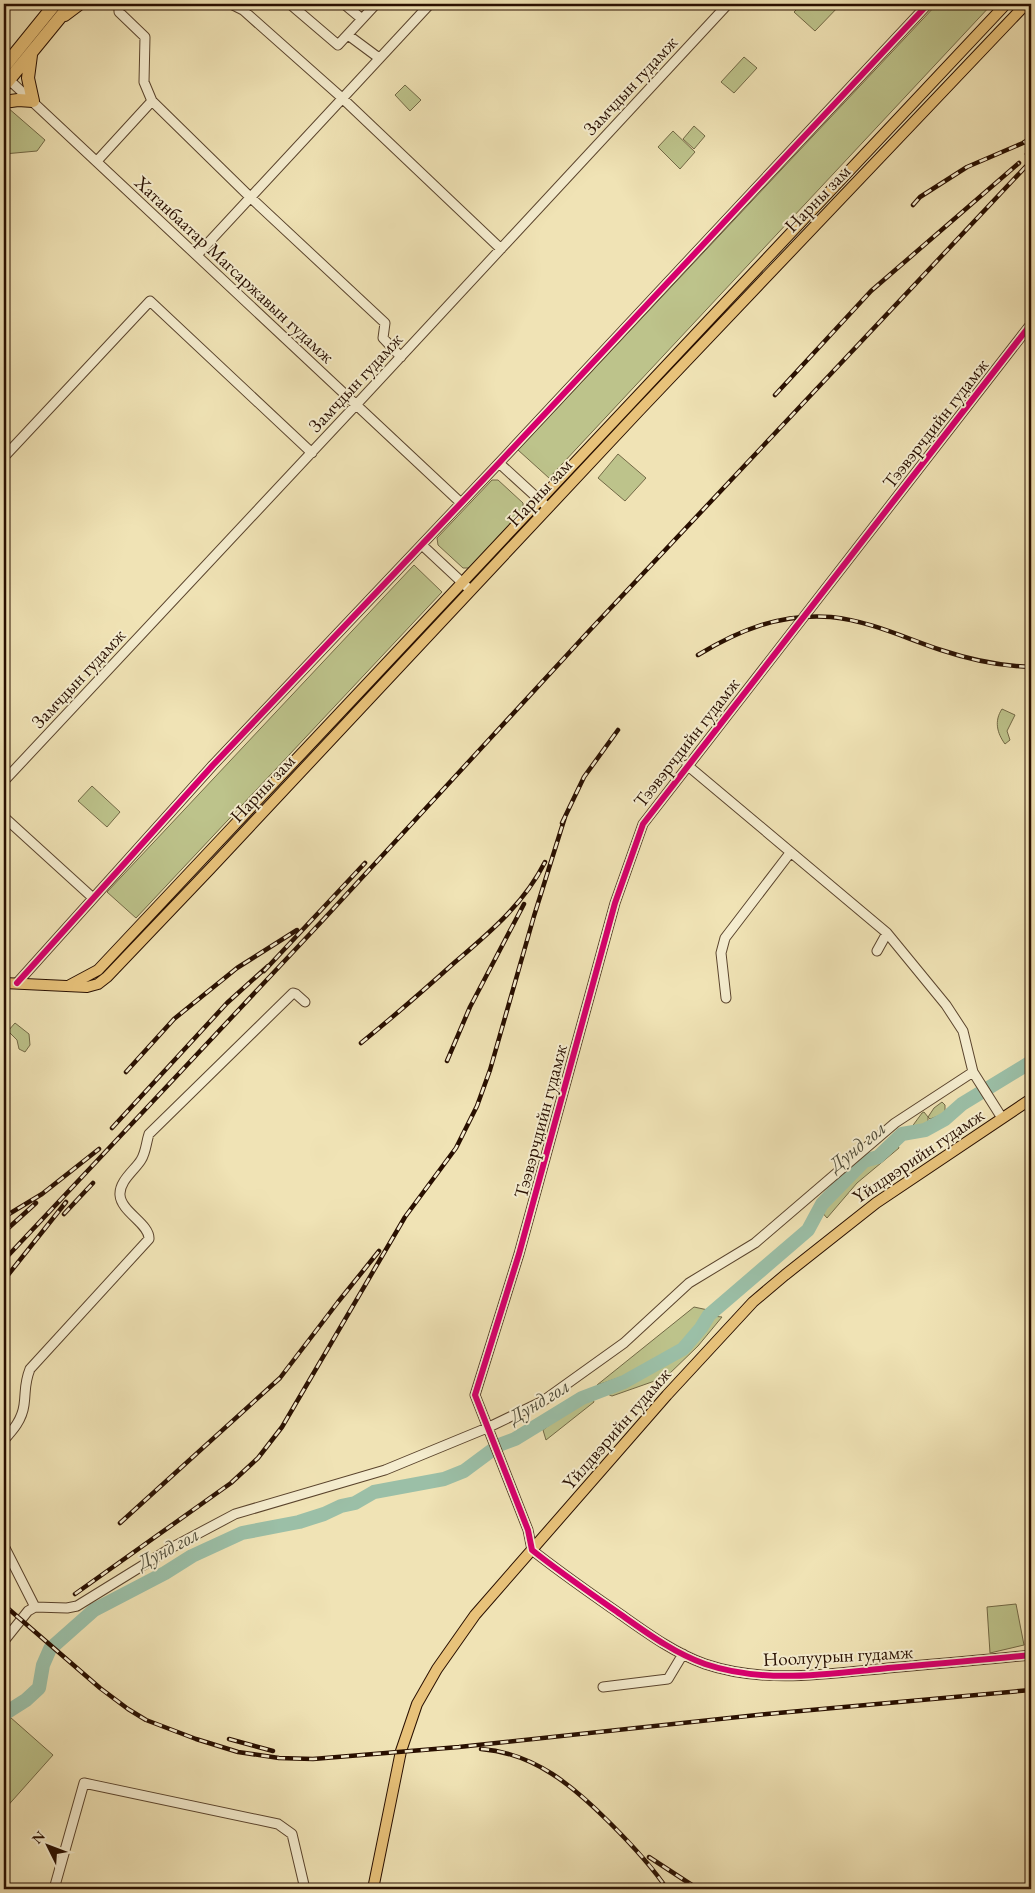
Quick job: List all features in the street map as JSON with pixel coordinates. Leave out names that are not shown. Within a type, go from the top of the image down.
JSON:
[{"type":"highway","points":[[4,67],[55,4]]},
{"type":"highway","points":[[6,80],[32,52],[71,4]]},
{"type":"highway","points":[[4,102],[18,100],[33,101],[28,78],[32,52]]},
{"type":"main road","points":[[55,24],[81,4]]},
{"type":"main road","name":"Нарны зам","points":[[4,983],[88,987],[98,984],[107,977],[204,876],[467,586],[1006,4]]},
{"type":"main road","name":"Нарны зам","points":[[544,504],[1026,4]]},
{"type":"main road","name":"Yйлдвэрийн гудамж","points":[[373,1889],[401,1751],[417,1704],[436,1669],[475,1615],[667,1395],[753,1302],[784,1275],[876,1203],[1000,1114],[1031,1099]]},
{"type":"street","points":[[119,4],[119,12],[145,37],[144,82],[152,101],[250,197],[385,323],[383,338],[401,357]]},
{"type":"street","points":[[231,4],[243,10],[341,97],[501,249]]},
{"type":"street","points":[[243,10],[251,4]]},
{"type":"street","points":[[290,4],[338,45],[376,4]]},
{"type":"street","points":[[344,4],[362,19]]},
{"type":"street","points":[[197,255],[341,97],[430,4]]},
{"type":"street","points":[[17,983],[212,765],[422,545],[928,4]]},
{"type":"street","name":"Замчдын гудамж","points":[[4,780],[356,406],[725,5]]},
{"type":"street","points":[[348,35],[379,58]]},
{"type":"street","name":"Хатанбаатар Магсаржавын гудамж","points":[[6,80],[33,101],[461,503]]},
{"type":"street","points":[[97,161],[152,101]]},
{"type":"street","points":[[4,457],[150,301],[312,453]]},
{"type":"street","name":"Тээвэрчдийн гудамж","points":[[532,1550],[530,1535],[475,1395],[519,1254],[615,903],[642,824],[1031,324]]},
{"type":"street","points":[[499,462],[544,504]]},
{"type":"street","points":[[422,545],[467,586]]},
{"type":"street","points":[[687,765],[887,934],[946,1005],[963,1031],[975,1075],[1000,1114]]},
{"type":"street","points":[[4,817],[93,898]]},
{"type":"street","points":[[726,998],[721,953],[725,938],[790,853]]},
{"type":"street","points":[[877,951],[887,934]]},
{"type":"street","points":[[4,1440],[16,1427],[20,1418],[24,1406],[25,1381],[30,1369],[149,1239],[148,1232],[125,1207],[120,1196],[121,1187],[146,1153],[149,1134],[293,993],[305,1002]]},
{"type":"street","points":[[4,1641],[28,1611],[36,1607],[67,1608],[77,1606],[171,1548],[235,1514],[371,1475],[488,1431],[543,1401],[624,1343],[689,1283],[755,1243],[895,1124],[975,1075]]},
{"type":"street","points":[[4,1546],[36,1607]]},
{"type":"street","name":"Ноолуурын гудамж","points":[[532,1550],[578,1586],[649,1634],[683,1654],[726,1670],[771,1676],[824,1674],[1031,1654]]},
{"type":"street","points":[[603,1687],[668,1679],[683,1654]]},
{"type":"street","points":[[54,1889],[84,1783],[278,1824],[292,1834],[305,1889]]},
{"type":"green space","points":[[802,4],[841,4],[815,31],[794,12]]},
{"type":"green space","points":[[937,4],[992,4],[549,478],[518,450]]},
{"type":"green space","points":[[744,57],[757,68],[734,93],[721,82]]},
{"type":"green space","points":[[405,85],[421,100],[410,111],[395,95]]},
{"type":"green space","points":[[7,107],[45,140],[37,151],[4,154],[4,112]]},
{"type":"green space","points":[[694,126],[705,136],[694,149],[683,139]]},
{"type":"green space","points":[[673,131],[695,152],[680,169],[658,147]]},
{"type":"green space","points":[[618,454],[646,478],[625,501],[598,478]]},
{"type":"green space","points":[[492,480],[498,480],[523,503],[523,510],[469,568],[463,568],[438,545],[437,538]]},
{"type":"green space","points":[[414,565],[442,592],[136,918],[107,892]]},
{"type":"green space","points":[[1002,709],[1015,715],[1007,731],[1010,740],[1005,744],[1000,736],[997,722]]},
{"type":"green space","points":[[92,786],[120,812],[107,827],[78,801]]},
{"type":"green space","points":[[15,1023],[29,1034],[30,1045],[25,1052],[19,1049],[17,1040],[8,1031]]},
{"type":"green space","points":[[942,1102],[945,1105],[945,1112],[941,1115],[930,1119],[928,1117],[934,1108]]},
{"type":"green space","points":[[924,1112],[928,1117],[928,1122],[923,1126],[911,1128],[922,1113]]},
{"type":"green space","points":[[897,1144],[899,1148],[857,1183],[827,1218],[820,1210],[860,1169]]},
{"type":"green space","points":[[694,1307],[708,1310],[693,1333],[683,1344],[647,1366],[597,1385]]},
{"type":"green space","points":[[712,1316],[722,1317],[698,1346],[666,1377],[612,1396],[605,1393],[641,1377],[678,1355],[698,1337]]},
{"type":"green space","points":[[592,1397],[594,1402],[546,1440],[543,1430],[567,1411]]},
{"type":"green space","points":[[1016,1604],[1024,1645],[990,1653],[987,1607]]},
{"type":"green space","points":[[10,1717],[53,1755],[4,1810],[4,1724]]},
{"type":"waterway","name":"Дунд гол","points":[[4,1714],[26,1700],[39,1688],[43,1665],[50,1649],[94,1610],[165,1573],[192,1556],[242,1533],[299,1522],[341,1506],[355,1503],[374,1492],[444,1479],[464,1471],[499,1445],[515,1439],[582,1398],[624,1382],[683,1349],[701,1328],[709,1315],[808,1230],[822,1204],[864,1161],[878,1157],[902,1134],[925,1130],[945,1119],[962,1104],[1031,1062]]},
{"type":"railway","points":[[913,205],[920,197],[967,167],[1031,138]]},
{"type":"railway","points":[[1027,154],[1031,150]]},
{"type":"railway","points":[[4,1260],[323,920],[590,630],[1031,161]]},
{"type":"railway","points":[[775,395],[871,291],[1019,163]]},
{"type":"railway","points":[[698,655],[729,638],[761,625],[813,616],[860,622],[963,657],[997,664],[1031,667]]},
{"type":"railway","points":[[562,823],[584,777],[618,730]]},
{"type":"railway","points":[[75,1594],[231,1483],[258,1458],[282,1427],[405,1217],[456,1148],[477,1106],[490,1070],[534,916],[565,817]]},
{"type":"railway","points":[[361,1043],[493,929],[527,891],[545,862]]},
{"type":"railway","points":[[264,971],[365,863]]},
{"type":"railway","points":[[447,1061],[470,1007],[524,904]]},
{"type":"railway","points":[[126,1072],[174,1019],[237,968],[297,930]]},
{"type":"railway","points":[[112,1128],[227,1003],[268,966]]},
{"type":"railway","points":[[4,1217],[42,1194],[99,1149]]},
{"type":"railway","points":[[64,1214],[93,1183]]},
{"type":"railway","points":[[4,1280],[66,1202]]},
{"type":"railway","points":[[4,1232],[36,1203]]},
{"type":"railway","points":[[120,1523],[280,1378],[379,1251]]},
{"type":"railway","points":[[4,1605],[100,1688],[146,1720],[196,1739],[238,1752],[279,1758],[313,1759],[459,1747],[767,1714],[1031,1690]]},
{"type":"railway","points":[[229,1739],[273,1751]]},
{"type":"railway","points":[[481,1749],[519,1757],[552,1774],[568,1785],[626,1839],[667,1889]]},
{"type":"railway","points":[[649,1857],[698,1889]]},
{"type":"cycle path","points":[[17,983],[213,765],[499,463],[928,4]]},
{"type":"cycle path","points":[[1031,324],[643,824],[615,903],[519,1254],[475,1395],[528,1530],[532,1550],[651,1635],[694,1659],[727,1670],[750,1674],[796,1676],[1031,1655]]}]
